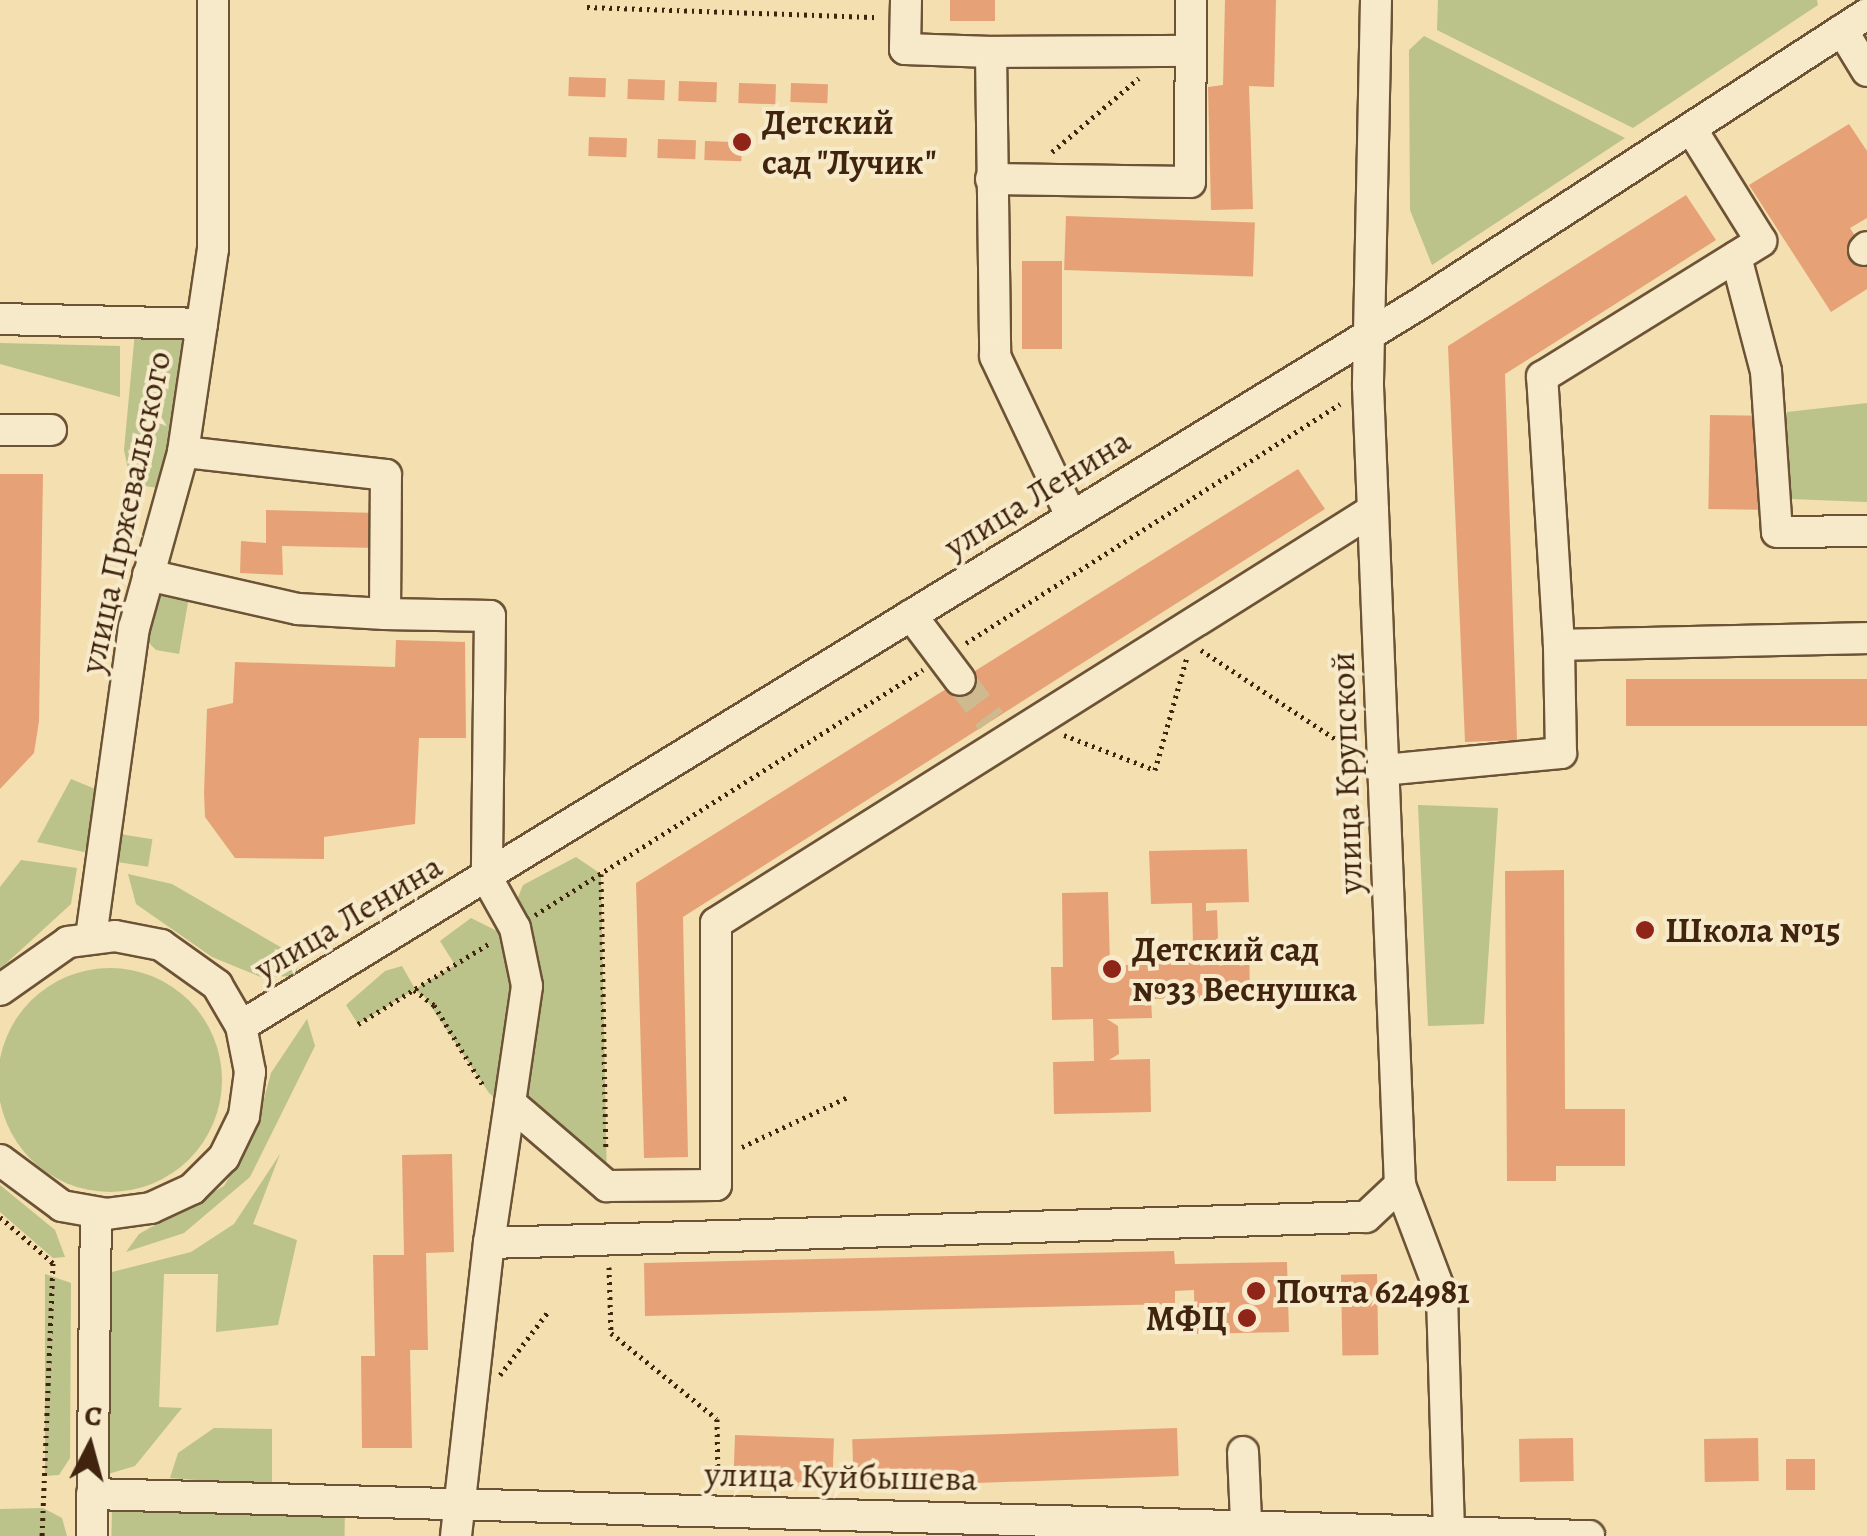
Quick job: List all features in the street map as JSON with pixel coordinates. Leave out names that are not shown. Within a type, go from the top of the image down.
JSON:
[{"type":"street","points":[[1005,180],[1190,182],[1181,51],[1191,0]]},
{"type":"street","name":"улица Крупской","points":[[1376,0],[1368,386],[1400,1185],[1442,1296],[1449,1532]]},
{"type":"street","name":"улица Пржевальского","points":[[91,937],[148,575],[183,452],[213,249],[219,5]]},
{"type":"street","points":[[906,9],[905,50],[1181,51]]},
{"type":"street","points":[[1854,22],[1867,71]]},
{"type":"street","name":"улица Ленина","points":[[241,1026],[1371,330],[1692,130],[1854,22]]},
{"type":"street","points":[[992,52],[1005,180],[996,356],[1071,516]]},
{"type":"street","points":[[1384,770],[1560,753],[1559,645],[1542,377],[1761,241],[1692,130]]},
{"type":"street","points":[[1736,257],[1766,371],[1777,532],[1867,531]]},
{"type":"street","points":[[0,319],[202,324]]},
{"type":"street","points":[[0,430],[52,430]]},
{"type":"street","points":[[183,452],[386,475],[385,614]]},
{"type":"street","points":[[510,1103],[607,1186],[716,1185],[716,923],[999,731],[1050,713],[1373,510]]},
{"type":"street","points":[[148,575],[298,609],[490,616],[487,878],[516,928],[527,986],[489,1244],[456,1504],[456,1536]]},
{"type":"street","points":[[911,615],[952,669]]},
{"type":"street","points":[[1559,645],[1867,638]]},
{"type":"street","points":[[0,990],[46,951],[91,937],[138,938],[182,955],[218,985],[241,1026],[249,1094],[224,1157],[172,1200],[96,1213],[41,1196],[0,1160]]},
{"type":"street","points":[[489,1244],[1366,1217],[1400,1185]]},
{"type":"street","points":[[92,1536],[96,1213]]},
{"type":"street","points":[[1243,1452],[1246,1522]]},
{"type":"street","name":"улица Куйбышева","points":[[92,1494],[456,1504],[699,1523],[1214,1528],[1246,1522],[1588,1536]]},
{"type":"path","points":[[587,6],[906,9]]},
{"type":"path","points":[[1005,180],[1181,51]]},
{"type":"path","points":[[358,1024],[952,669],[1368,386]]},
{"type":"path","points":[[1050,713],[1076,746],[1155,770],[1188,660],[1182,629]]},
{"type":"path","points":[[1182,629],[1215,662],[1384,770]]},
{"type":"path","points":[[414,990],[445,1020],[489,1093],[510,1103]]},
{"type":"path","points":[[716,1162],[848,1097]]},
{"type":"path","points":[[0,1217],[53,1263],[42,1536]]},
{"type":"path","points":[[469,1404],[547,1313]]},
{"type":"green space","points":[[1438,0],[1817,0],[1818,5],[1633,128],[1437,30]]},
{"type":"green space","points":[[1424,36],[1625,138],[1432,265],[1410,210],[1409,50]]},
{"type":"green space","points":[[136,321],[202,324],[172,490],[131,484],[124,450]]},
{"type":"green space","points":[[0,343],[120,346],[120,397],[0,364]]},
{"type":"green space","points":[[1867,403],[1867,502],[1791,499],[1777,432],[1787,412]]},
{"type":"green space","points":[[148,575],[191,585],[179,654],[156,650],[134,628]]},
{"type":"green space","points":[[71,779],[112,796],[84,852],[37,842]]},
{"type":"green space","points":[[1418,805],[1498,808],[1484,1024],[1428,1026]]},
{"type":"green space","points":[[107,832],[152,839],[148,867],[103,860]]},
{"type":"green space","points":[[576,857],[601,874],[607,1186],[489,1093],[424,996],[414,990],[358,1024],[346,1005],[385,971],[402,966],[415,989],[455,965],[440,941],[471,918],[503,934],[523,885]]},
{"type":"green space","points":[[21,860],[77,868],[71,904],[0,969],[0,887]]},
{"type":"green space","points":[[128,874],[172,884],[289,952],[300,976],[261,977],[212,957],[136,904]]},
{"type":"green space","points":[[110,968],[153,977],[189,1001],[213,1037],[222,1080],[213,1123],[189,1159],[153,1183],[110,1192],[67,1183],[31,1159],[7,1123],[-2,1080],[7,1037],[31,1001],[67,977]]},
{"type":"green space","points":[[307,1019],[315,1046],[250,1177],[184,1233],[126,1252],[139,1234],[224,1186],[254,1135],[271,1073]]},
{"type":"green space","points":[[280,1154],[253,1224],[297,1240],[278,1325],[216,1332],[218,1274],[164,1274],[159,1407],[182,1408],[135,1466],[108,1474],[112,1272],[191,1252],[234,1224]]},
{"type":"green space","points":[[0,1185],[55,1230],[65,1257],[53,1258],[0,1212]]},
{"type":"green space","points":[[45,1274],[71,1283],[70,1458],[59,1475],[45,1476]]},
{"type":"green space","points":[[214,1428],[272,1429],[272,1486],[170,1478],[178,1453]]},
{"type":"green space","points":[[112,1505],[345,1509],[344,1536],[111,1536]]},
{"type":"green space","points":[[43,1508],[62,1518],[67,1536],[0,1536],[0,1509]]},
{"type":"building","points":[[950,0],[995,0],[995,21],[950,21]]},
{"type":"building","points":[[1225,0],[1276,0],[1274,87],[1249,86],[1253,209],[1211,210],[1208,87],[1223,85]]},
{"type":"building","points":[[569,77],[606,78],[605,97],[568,96]]},
{"type":"building","points":[[628,79],[665,80],[664,100],[627,99]]},
{"type":"building","points":[[679,81],[717,82],[716,102],[678,101]]},
{"type":"building","points":[[739,83],[776,84],[775,104],[738,103]]},
{"type":"building","points":[[791,83],[828,84],[827,103],[790,102]]},
{"type":"building","points":[[1849,124],[1867,151],[1867,218],[1850,228],[1867,255],[1867,289],[1831,312],[1749,185]]},
{"type":"building","points":[[589,137],[627,138],[626,157],[588,156]]},
{"type":"building","points":[[658,139],[696,140],[695,159],[657,158]]},
{"type":"building","points":[[705,141],[742,142],[741,161],[704,160]]},
{"type":"building","points":[[1686,195],[1716,240],[1505,374],[1517,740],[1465,742],[1448,346]]},
{"type":"building","points":[[1066,216],[1255,223],[1253,277],[1064,270]]},
{"type":"building","points":[[1022,261],[1062,261],[1062,349],[1022,349]]},
{"type":"building","points":[[1710,415],[1760,416],[1758,510],[1708,509]]},
{"type":"building","points":[[1298,469],[1325,509],[683,917],[688,1157],[644,1158],[636,883]]},
{"type":"building","points":[[0,474],[43,474],[39,721],[34,753],[0,789]]},
{"type":"building","points":[[266,510],[377,513],[377,548],[282,546],[283,575],[240,573],[241,541],[266,543]]},
{"type":"building","points":[[396,640],[465,642],[466,738],[419,738],[415,824],[324,837],[324,859],[235,858],[205,817],[204,793],[207,709],[233,703],[235,662],[395,667]]},
{"type":"building","points":[[1626,679],[1867,679],[1867,726],[1626,726]]},
{"type":"building","points":[[1247,849],[1249,902],[1206,903],[1206,911],[1217,910],[1218,938],[1208,945],[1249,944],[1250,996],[1151,999],[1152,1018],[1107,1019],[1118,1026],[1119,1054],[1109,1060],[1150,1059],[1151,1112],[1054,1114],[1053,1062],[1094,1061],[1093,1019],[1052,1020],[1051,967],[1063,967],[1062,893],[1108,892],[1110,965],[1150,965],[1150,946],[1193,945],[1192,903],[1151,904],[1149,851]]},
{"type":"building","points":[[1564,870],[1565,1109],[1625,1109],[1625,1166],[1556,1166],[1556,1181],[1507,1181],[1505,871]]},
{"type":"building","points":[[452,1154],[454,1252],[426,1253],[428,1350],[410,1350],[412,1448],[362,1448],[361,1356],[375,1356],[373,1255],[404,1255],[402,1155]]},
{"type":"building","points":[[1174,1251],[1175,1264],[1287,1262],[1289,1332],[1195,1334],[1194,1290],[1175,1291],[1175,1304],[645,1316],[644,1263]]},
{"type":"building","points":[[1377,1274],[1378,1355],[1342,1356],[1341,1275]]},
{"type":"building","points":[[1177,1428],[1179,1476],[854,1487],[852,1439]]},
{"type":"building","points":[[735,1435],[834,1438],[832,1487],[733,1484]]},
{"type":"building","points":[[1573,1438],[1574,1481],[1520,1482],[1519,1439]]},
{"type":"building","points":[[1758,1438],[1759,1481],[1705,1482],[1704,1439]]},
{"type":"building","points":[[1786,1459],[1815,1459],[1815,1490],[1786,1490]]},
{"type":"tunnel","points":[[960,680],[991,721]]},
{"type":"place","name":"Детский сад \"Лучик\"","points":[[742,142]]},
{"type":"place","name":"Школа №15","points":[[1645,930]]},
{"type":"place","name":"Детский сад №33 Веснушка","points":[[1112,969]]},
{"type":"place","name":"Почта 624981","points":[[1256,1291]]},
{"type":"place","name":"МФЦ","points":[[1247,1318]]}]
